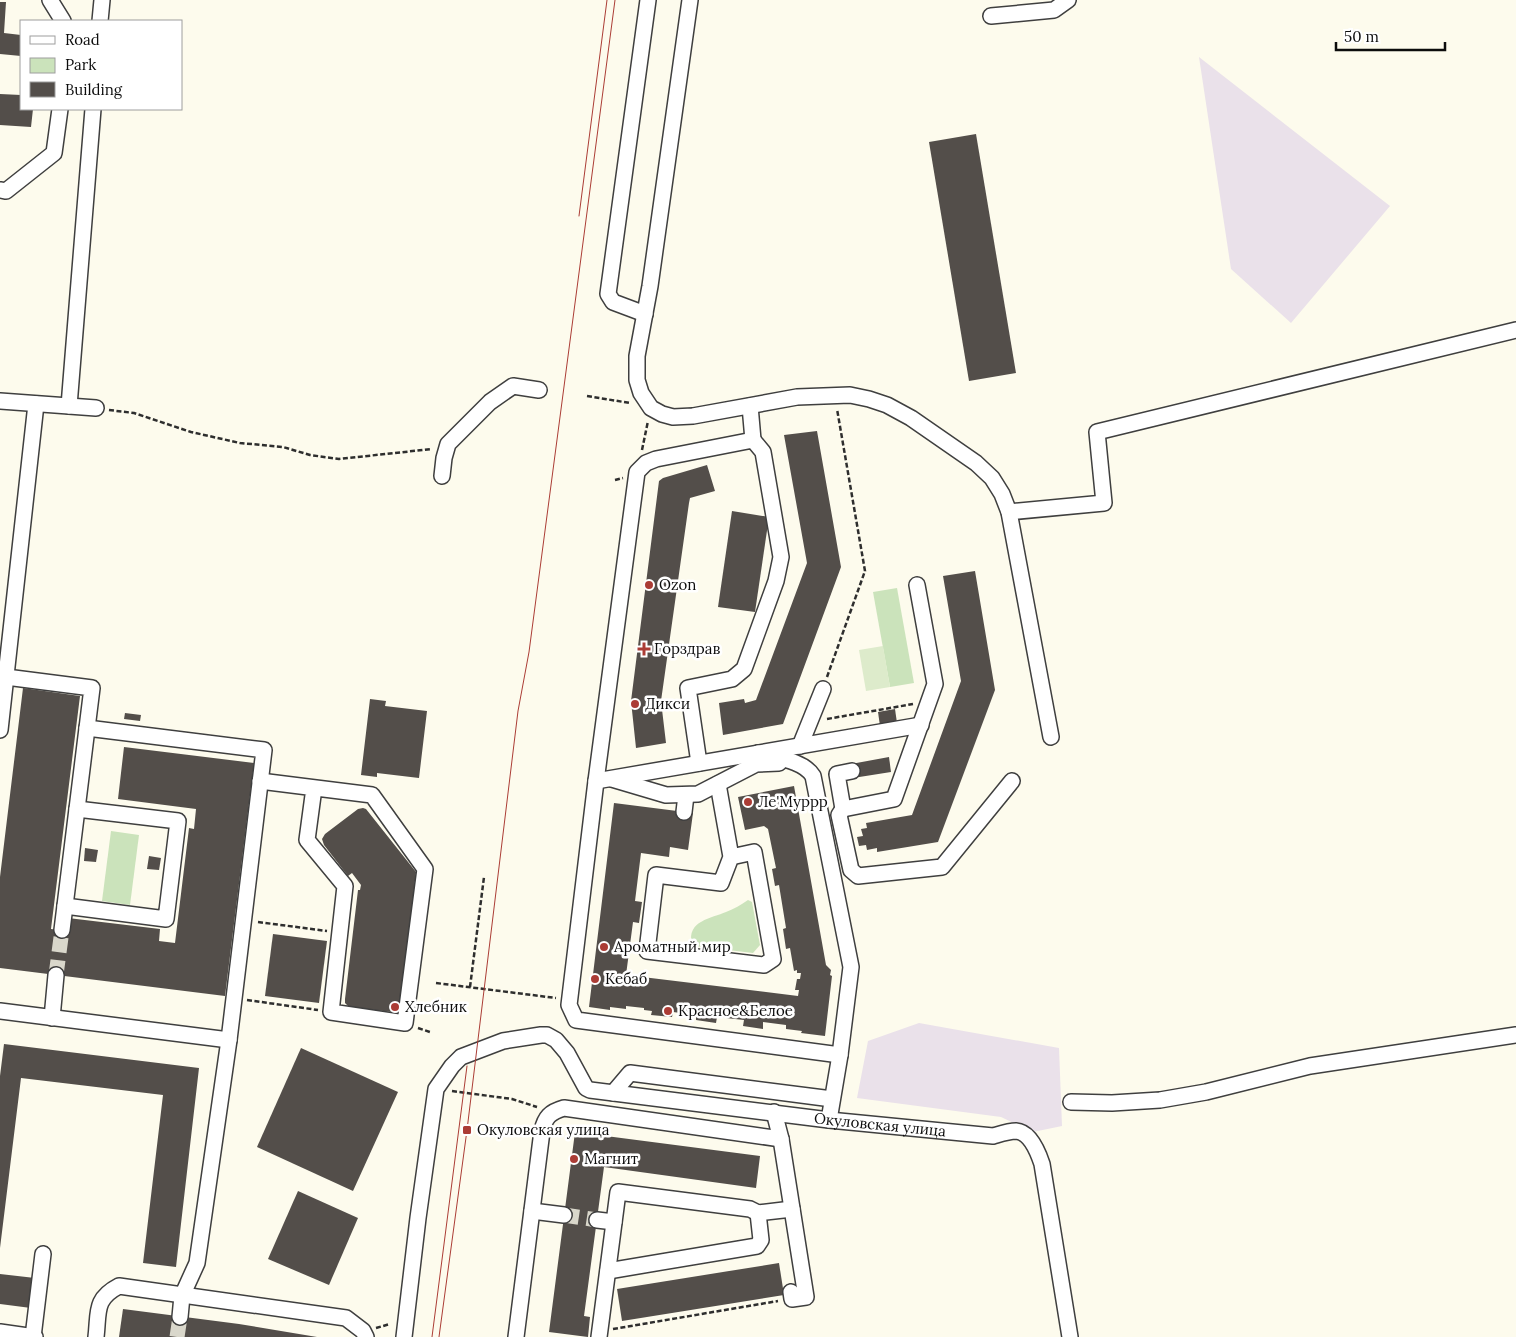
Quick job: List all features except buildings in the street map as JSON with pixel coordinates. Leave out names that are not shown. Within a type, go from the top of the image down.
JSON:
[{"type":"street","points":[[50,0],[62,20]]},
{"type":"street","points":[[100,20],[102,0]]},
{"type":"street","points":[[645,314],[613,302],[608,294],[648,0]]},
{"type":"street","points":[[690,0],[645,314],[637,356],[637,380],[642,393],[651,408],[673,418],[797,397],[850,395],[887,405],[911,418],[976,463],[992,478],[1002,494],[1009,512],[1051,738]]},
{"type":"street","points":[[990,16],[1054,10],[1068,0]]},
{"type":"street","points":[[0,190],[6,191],[54,152],[60,110]]},
{"type":"street","points":[[69,406],[93,110]]},
{"type":"street","points":[[1009,512],[1104,503],[1097,432],[1516,330]]},
{"type":"street","points":[[442,476],[448,444],[490,402],[512,386],[539,390]]},
{"type":"street","points":[[0,401],[96,408]]},
{"type":"street","points":[[0,730],[36,404]]},
{"type":"street","points":[[699,763],[688,688],[732,679],[744,669],[776,581],[781,557],[763,452],[752,440],[750,406]]},
{"type":"street","points":[[576,1020],[569,1005],[603,780],[637,472],[646,463],[656,459],[752,440]]},
{"type":"street","points":[[843,809],[894,799],[935,684],[917,584]]},
{"type":"street","points":[[6,677],[92,688],[62,930]]},
{"type":"street","points":[[800,746],[823,688]]},
{"type":"street","points":[[603,780],[921,725]]},
{"type":"street","points":[[87,728],[264,750],[229,1040],[197,1262],[182,1296],[180,1317]]},
{"type":"street","points":[[758,753],[800,765],[813,776],[851,967],[829,1120]]},
{"type":"street","points":[[603,780],[666,795],[698,794],[756,764],[791,762]]},
{"type":"street","points":[[852,771],[837,774],[843,809],[839,815],[851,870],[858,876],[942,867],[1012,781]]},
{"type":"street","points":[[260,782],[314,788],[372,795],[425,869],[405,1023],[331,1012],[346,886],[307,840],[314,788]]},
{"type":"street","points":[[718,784],[732,857],[721,883],[656,875],[647,951],[764,965],[774,959],[754,852],[732,857]]},
{"type":"street","points":[[684,812],[686,795]]},
{"type":"street","points":[[65,906],[166,919],[177,831],[178,821],[77,809]]},
{"type":"street","points":[[52,1018],[56,975]]},
{"type":"street","points":[[0,1011],[229,1040]]},
{"type":"street","points":[[576,1020],[840,1054]]},
{"type":"street","points":[[404,1337],[436,1089],[452,1066],[461,1057],[503,1041],[540,1035],[547,1035],[556,1040],[576,1020]]},
{"type":"street","points":[[1071,1102],[1112,1103],[1178,1097],[1206,1092],[1310,1066],[1516,1035]]},
{"type":"street","name":"Окуловская улица","points":[[556,1040],[567,1053],[586,1088],[590,1090],[829,1120],[993,1136],[1015,1131],[1022,1133],[1032,1142],[1038,1152],[1043,1172],[1070,1337]]},
{"type":"street","points":[[613,1093],[630,1073],[832,1099]]},
{"type":"street","points":[[516,1337],[542,1131],[545,1120],[553,1111],[564,1108],[781,1139]]},
{"type":"street","points":[[774,1112],[781,1139],[806,1297],[791,1296]]},
{"type":"street","points":[[600,1334],[618,1192],[750,1209],[758,1214],[792,1209]]},
{"type":"street","points":[[532,1211],[564,1215]]},
{"type":"street","points":[[608,1271],[757,1246],[761,1240],[758,1214]]},
{"type":"street","points":[[597,1220],[614,1222]]},
{"type":"street","points":[[4,1334],[34,1337],[43,1254]]},
{"type":"street","points":[[96,1337],[100,1302],[106,1293],[119,1286],[346,1318],[365,1334]]},
{"type":"path","points":[[587,396],[625,401],[651,408],[637,472],[615,480]]},
{"type":"path","points":[[823,688],[865,571],[834,396]]},
{"type":"path","points":[[96,408],[134,414],[191,432],[240,443],[283,447],[310,455],[339,459],[434,448],[448,444]]},
{"type":"path","points":[[810,722],[929,701]]},
{"type":"path","points":[[470,987],[484,877]]},
{"type":"path","points":[[242,920],[341,932]]},
{"type":"path","points":[[436,983],[570,1000]]},
{"type":"path","points":[[233,998],[331,1012]]},
{"type":"path","points":[[454,1091],[512,1099],[553,1111]]},
{"type":"path","points":[[600,1334],[791,1296]]},
{"type":"path","points":[[365,1334],[406,1321]]},
{"type":"shaded area","points":[[1199,57],[1390,206],[1291,323],[1231,269]]},
{"type":"shaded area","points":[[919,1023],[1059,1048],[1062,1126],[1033,1132],[1001,1117],[857,1098],[868,1041]]},
{"type":"green space","points":[[897,588],[914,683],[890,687],[873,592]]},
{"type":"green space","points":[[883,646],[890,687],[866,691],[859,650]]},
{"type":"green space","points":[[111,831],[139,835],[130,905],[102,901]]},
{"type":"green space","points":[[748,900],[752,902],[760,945],[753,953],[695,946],[692,944],[691,936],[696,925],[735,908]]},
{"type":"tunnel","points":[[56,975],[62,930]]},
{"type":"tunnel","points":[[564,1215],[597,1220]]},
{"type":"tunnel","points":[[177,1337],[180,1317]]},
{"type":"tram line","points":[[579,216],[607,0]]},
{"type":"tram line","points":[[439,1337],[467,1130],[518,711],[529,652],[615,0]]},
{"type":"tram line","points":[[432,1337],[467,1066]]},
{"type":"place","name":"Ozon","points":[[649,585]]},
{"type":"place","name":"Горздрав","points":[[644,649]]},
{"type":"place","name":"Дикси","points":[[635,704]]},
{"type":"place","name":"Ле'Муррр","points":[[748,802]]},
{"type":"place","name":"Ароматный мир","points":[[604,947]]},
{"type":"place","name":"Кебаб","points":[[595,979]]},
{"type":"place","name":"Хлебник","points":[[395,1007]]},
{"type":"place","name":"Красное&Белое","points":[[668,1011]]},
{"type":"place","name":"Окуловская улица","points":[[467,1130]]},
{"type":"place","name":"Магнит","points":[[574,1159]]}]
